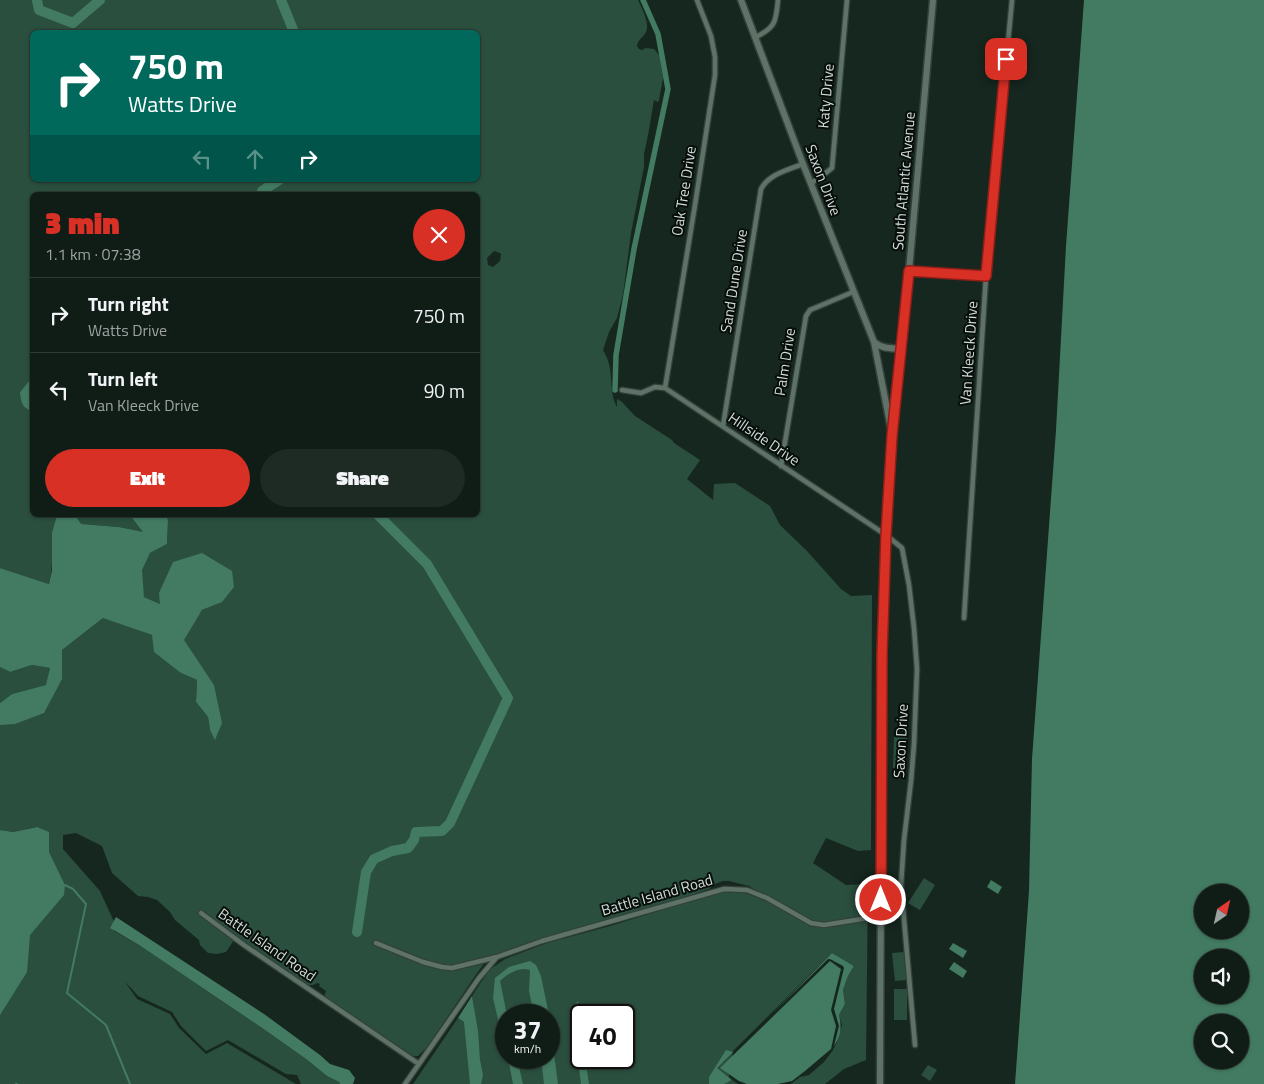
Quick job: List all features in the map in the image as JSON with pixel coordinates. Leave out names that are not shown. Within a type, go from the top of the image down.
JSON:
[{"type":"street","name":"Oak Tree Drive","points":[[665,388],[715,75],[715,57],[711,36],[698,0]]},
{"type":"street","name":"Saxon Drive","points":[[741,0],[810,183],[874,342],[892,436]]},
{"type":"street","points":[[756,37],[771,28],[776,20],[778,0]]},
{"type":"street","name":"Katy Drive","points":[[810,183],[832,168],[847,0]]},
{"type":"street","name":"South Atlantic Avenue","points":[[880,1084],[882,654],[886,535],[892,436],[933,0]]},
{"type":"street","name":"Van Kleeck Drive","points":[[964,618],[986,276],[1012,0]]},
{"type":"street","name":"Sand Dune Drive","points":[[722,426],[761,189],[770,177],[803,164]]},
{"type":"street","points":[[909,271],[986,276]]},
{"type":"street","name":"Palm Drive","points":[[781,466],[806,316],[810,310],[853,292]]},
{"type":"street","points":[[874,342],[878,346],[885,348],[901,348]]},
{"type":"street","points":[[622,390],[641,393],[655,387],[665,388]]},
{"type":"street","name":"Hillside Drive","points":[[665,388],[886,535]]},
{"type":"street","name":"Saxon Drive","points":[[886,535],[902,548],[909,585],[917,669],[914,744],[901,885],[915,1045]]},
{"type":"street","name":"Battle Island Road","points":[[376,943],[423,962],[452,968],[497,957],[542,941],[724,889],[747,890],[767,898],[811,923],[824,925],[881,916]]},
{"type":"street","name":"Battle Island Road","points":[[201,913],[419,1064]]},
{"type":"street","name":"Battle Island Road","points":[[405,1084],[479,978],[497,957]]},
{"type":"shaded area","points":[[0,0],[638,0],[645,16],[647,28],[637,46],[642,50],[646,48],[654,49],[659,55],[663,78],[659,100],[658,102],[654,100],[644,154],[644,167],[631,233],[623,295],[617,318],[609,332],[603,350],[611,372],[612,393],[617,407],[617,399],[635,416],[700,460],[687,479],[713,500],[714,484],[735,483],[770,506],[780,525],[807,551],[841,589],[851,596],[872,595],[871,850],[858,851],[826,838],[813,863],[846,885],[868,884],[866,1060],[844,1069],[825,1084],[791,1084],[800,1077],[809,1075],[824,1062],[837,1042],[842,1025],[839,1015],[845,1004],[843,990],[854,966],[832,953],[733,1051],[728,1082],[732,1080],[738,1084],[413,1084],[458,1018],[464,1022],[474,1008],[472,996],[489,970],[505,959],[547,943],[610,926],[723,891],[745,893],[769,902],[771,901],[749,886],[723,881],[709,889],[671,902],[536,941],[488,958],[428,1046],[418,1056],[413,1056],[368,1029],[324,998],[326,991],[319,986],[320,984],[306,985],[236,937],[226,952],[208,953],[200,945],[199,940],[175,920],[170,912],[157,900],[138,896],[112,873],[102,846],[76,833],[63,835],[63,849],[100,891],[116,926],[114,931],[139,945],[265,1030],[340,1084],[301,1084],[297,1075],[286,1074],[228,1040],[206,1051],[181,1026],[172,1012],[138,996],[125,982],[137,999],[170,1014],[179,1028],[206,1054],[227,1043],[296,1084],[0,1084],[0,997],[11,945],[65,885],[36,827],[13,832],[0,830],[0,720],[62,679],[62,650],[103,618],[106,618],[152,635],[181,673],[197,680],[196,702],[208,717],[210,730],[214,685],[184,645],[183,639],[202,610],[221,602],[160,604],[144,597],[141,581],[142,566],[150,553],[167,544],[167,517],[480,517],[480,192],[30,192],[30,381],[20,392],[20,395],[24,406],[30,410],[30,517],[57,517],[49,584],[0,568]],"holes":[[[494,251],[500,253],[500,261],[493,267],[488,265],[487,258]]]},
{"type":"shaded area","points":[[1084,0],[1264,0],[1264,1084],[1015,1084],[1029,891],[1032,759],[1056,430],[1066,246]]},
{"type":"shaded area","points":[[30,381],[30,410],[21,401],[20,392]]},
{"type":"shaded area","points":[[56,517],[76,517],[81,524],[119,527],[143,532],[132,517],[167,517],[167,544],[150,553],[142,570],[144,597],[160,604],[159,593],[173,562],[202,553],[232,571],[234,587],[222,602],[202,610],[184,640],[214,685],[222,723],[215,740],[210,730],[208,717],[196,702],[197,680],[181,673],[154,652],[152,635],[103,618],[62,650],[62,679],[44,713],[15,724],[0,725],[0,703],[12,694],[46,685],[50,668],[32,665],[10,672],[0,667],[0,568],[49,584],[52,570],[52,533]]},
{"type":"shaded area","points":[[73,517],[134,517],[150,534],[119,527],[78,524]]},
{"type":"shaded area","points":[[32,665],[50,668],[47,685],[12,694],[0,703],[0,667],[10,672]]},
{"type":"shaded area","points":[[894,737],[907,737],[906,769],[893,768]]},
{"type":"shaded area","points":[[37,827],[49,832],[49,852],[65,885],[64,895],[30,935],[27,972],[0,1015],[0,830],[13,832]]},
{"type":"shaded area","points":[[924,878],[935,885],[920,910],[908,903]]},
{"type":"shaded area","points":[[991,880],[1002,887],[998,894],[987,887]]},
{"type":"shaded area","points":[[116,917],[264,1014],[330,1064],[349,1070],[355,1078],[353,1084],[340,1084],[327,1076],[265,1030],[139,945],[110,928]]},
{"type":"shaded area","points":[[953,943],[967,951],[963,958],[949,949]]},
{"type":"shaded area","points":[[904,952],[907,980],[895,981],[892,953]]},
{"type":"shaded area","points":[[832,953],[854,966],[843,990],[845,1004],[839,1015],[840,1031],[834,1046],[839,1026],[834,1009],[843,966],[828,959],[773,1013]]},
{"type":"shaded area","points":[[530,961],[536,965],[541,976],[547,1004],[532,1004],[529,991],[530,970],[522,969],[514,971],[500,981],[505,1004],[495,1004],[495,1007],[493,998],[495,978],[509,967]]},
{"type":"shaded area","points":[[830,961],[841,969],[831,1010],[836,1026],[831,1049],[792,1081],[778,1084],[747,1084],[720,1068]]},
{"type":"shaded area","points":[[954,962],[967,971],[963,978],[949,969]]},
{"type":"shaded area","points":[[894,989],[907,989],[907,1020],[894,1020]]},
{"type":"shaded area","points":[[472,996],[483,1075],[481,1084],[470,1084],[464,1022],[458,1018]]},
{"type":"shaded area","points":[[726,1050],[733,1052],[717,1068],[732,1080],[724,1084],[709,1084],[709,1077]]},
{"type":"shaded area","points":[[928,1065],[937,1070],[930,1081],[921,1075]]},
{"type":"shaded area","points":[[510,1069],[520,1069],[523,1084],[513,1084]]},
{"type":"shaded area","points":[[542,1069],[556,1069],[558,1084],[544,1084]]},
{"type":"shaded area","points":[[579,1069],[587,1069],[589,1084],[581,1084]]},
{"type":"waterway","points":[[37,0],[39,10],[73,23],[100,0]]},
{"type":"waterway","points":[[281,0],[293,30]]},
{"type":"waterway","points":[[615,390],[616,355],[634,249],[668,89],[658,34],[643,0]]},
{"type":"waterway","points":[[262,192],[276,182]]},
{"type":"waterway","points":[[357,932],[366,872],[374,859],[392,851],[408,848],[414,840],[416,832],[442,831],[450,823],[508,698],[427,564],[380,517]]},
{"type":"waterway","points":[[65,885],[73,889],[86,904],[67,993],[106,1025],[130,1084]]},
{"type":"route","points":[[881,900],[882,654],[886,535],[892,436],[909,271],[986,276],[1006,59]]}]
